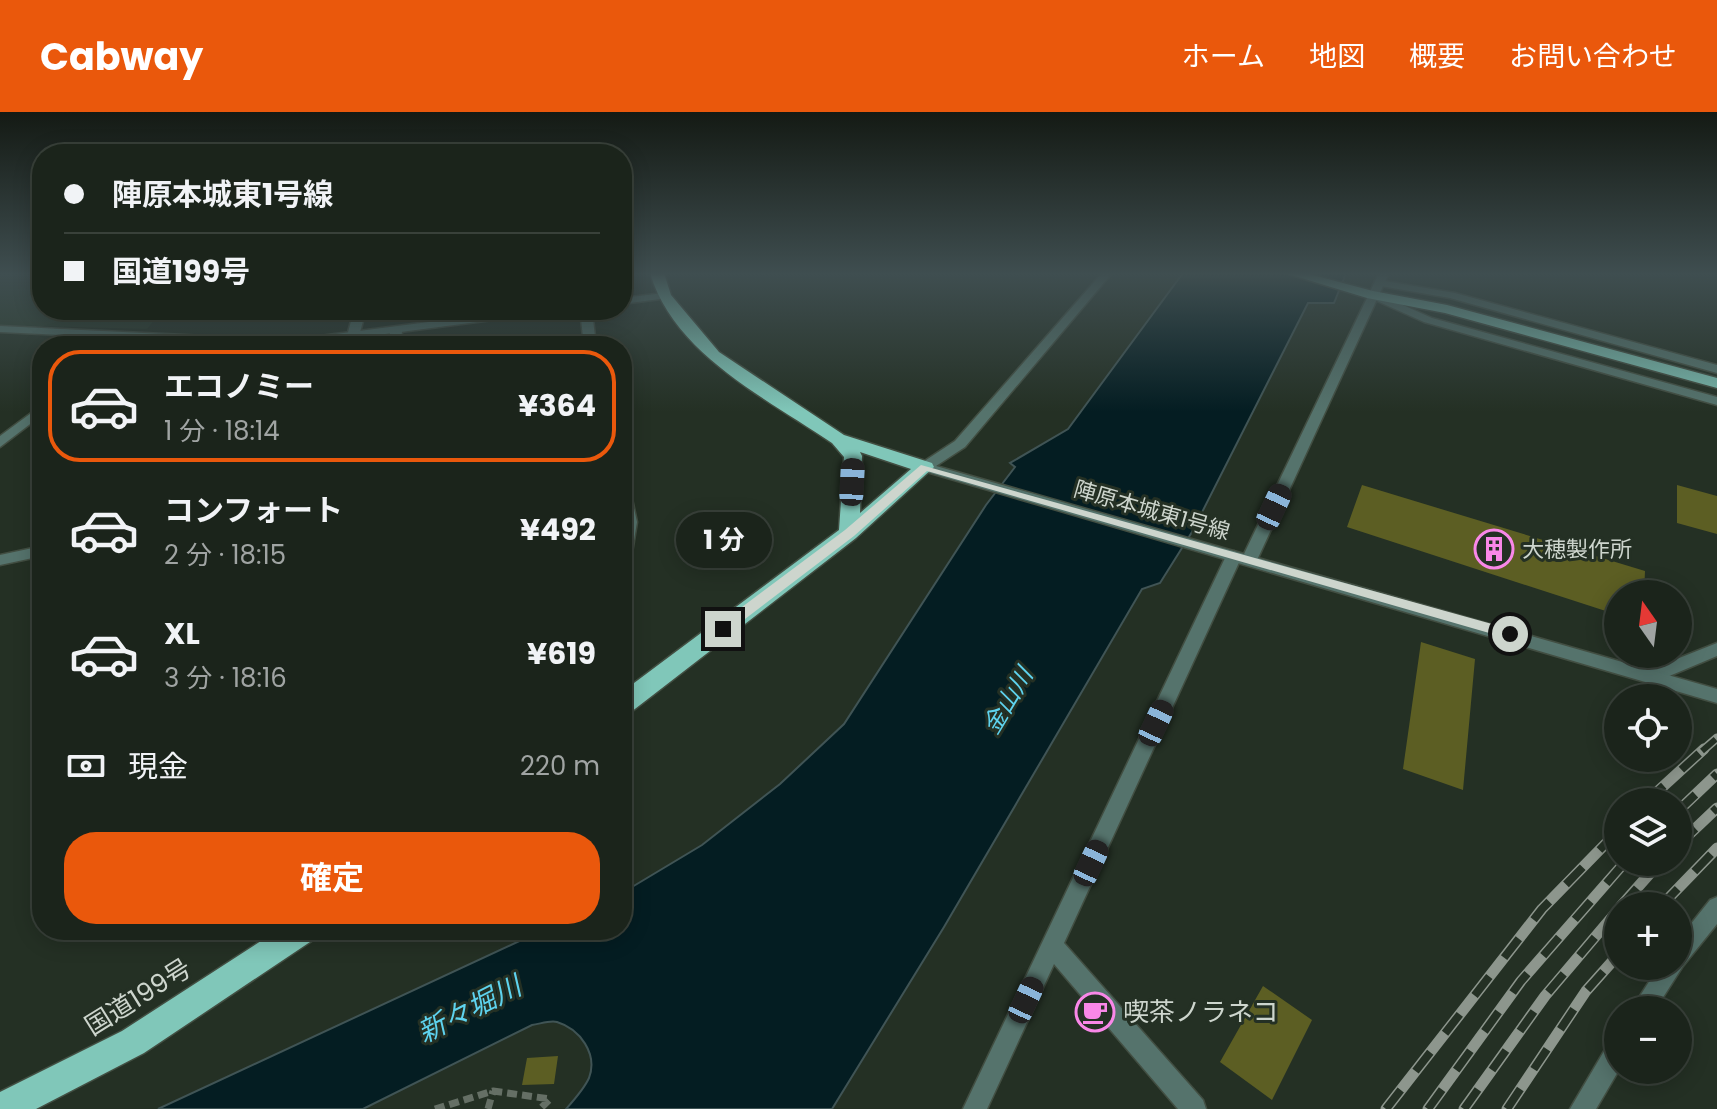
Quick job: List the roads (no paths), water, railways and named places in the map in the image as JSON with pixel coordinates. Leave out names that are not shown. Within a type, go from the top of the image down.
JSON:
[{"type":"highway","points":[[684,320],[713,355],[838,439],[853,456],[849,533]]},
{"type":"highway","points":[[838,439],[925,467]]},
{"type":"highway","points":[[632,697],[849,533],[925,467]]},
{"type":"highway","name":"国道199号","points":[[2,1109],[133,1042],[288,940]]},
{"type":"main road","points":[[1485,320],[1717,383]]},
{"type":"street","points":[[357,320],[353,336],[475,320]]},
{"type":"street","points":[[925,467],[960,444],[1067,320]]},
{"type":"street","points":[[975,1109],[1360,320]]},
{"type":"street","points":[[1427,320],[1717,401]]},
{"type":"street","points":[[1539,320],[1717,369]]},
{"type":"street","points":[[0,329],[132,336]]},
{"type":"street","points":[[396,331],[396,336]]},
{"type":"street","points":[[0,443],[32,417]]},
{"type":"street","name":"陣原本城東1号線","points":[[925,467],[1204,550],[1242,558],[1655,675],[1717,696]]},
{"type":"street","points":[[0,560],[32,553]]},
{"type":"street","points":[[1655,675],[1717,649]]},
{"type":"street","points":[[1692,939],[1717,907]]},
{"type":"street","points":[[1052,946],[1194,1109]]},
{"type":"street","points":[[1582,1109],[1604,1072]]},
{"type":"water","points":[[1149,320],[1300,320],[1192,532],[1160,583],[1142,589],[944,927],[832,1109],[566,1109],[587,1082],[591,1060],[580,1036],[565,1025],[551,1021],[532,1025],[363,1109],[158,1109],[521,940],[632,940],[632,887],[702,845],[780,784],[844,724],[986,505],[1015,467],[1010,463],[1068,429]]},
{"type":"railway","points":[[1702,751],[1717,738]]},
{"type":"railway","points":[[1661,788],[1704,749]]},
{"type":"railway","points":[[1692,798],[1717,774]]},
{"type":"railway","points":[[1692,832],[1717,808]]},
{"type":"railway","points":[[1386,1109],[1542,909],[1604,845]]},
{"type":"railway","points":[[1675,892],[1717,848]]},
{"type":"railway","points":[[1428,1109],[1521,981],[1613,876]]},
{"type":"railway","points":[[1633,892],[1648,876]]},
{"type":"railway","points":[[1464,1109],[1545,996],[1604,926]]},
{"type":"railway","points":[[1507,1109],[1586,991],[1604,971]]},
{"type":"place","name":"大穂製作所","points":[[1494,549]]},
{"type":"place","name":"喫茶ノラネコ","points":[[1095,1012]]},
{"type":"water label","name":"金山川","points":[[1008,701]]},
{"type":"water label","name":"新々堀川","points":[[469,1009]]}]
